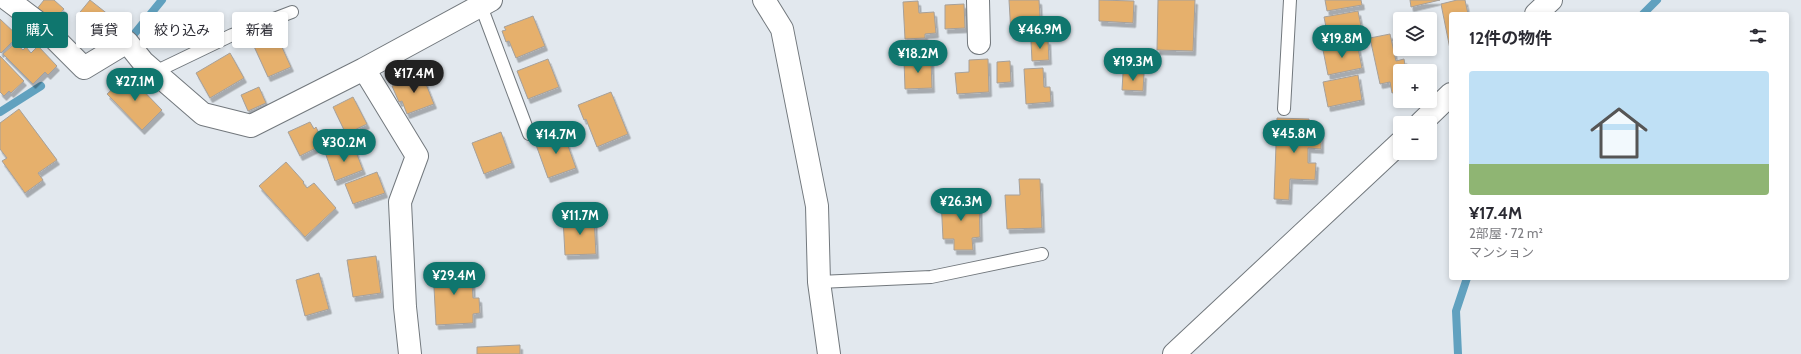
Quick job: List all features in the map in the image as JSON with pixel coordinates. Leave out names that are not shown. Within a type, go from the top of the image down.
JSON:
[{"type":"street","points":[[8,0],[40,24],[84,68],[127,42],[144,62],[203,114],[250,126],[364,69],[486,3]]},
{"type":"street","points":[[764,0],[782,29],[817,206],[818,282],[829,354]]},
{"type":"street","points":[[978,0],[979,43]]},
{"type":"street","points":[[1538,12],[1551,0]]},
{"type":"street","points":[[364,69],[417,156],[400,202],[405,307],[410,354]]},
{"type":"street","points":[[1428,116],[1449,96]]},
{"type":"street","points":[[1174,354],[1393,150]]},
{"type":"lane","points":[[1284,109],[1290,0]]},
{"type":"lane","points":[[486,3],[529,134]]},
{"type":"lane","points":[[155,72],[232,35],[292,12]]},
{"type":"lane","points":[[818,282],[931,277],[1042,254]]},
{"type":"building","points":[[44,0],[54,0],[64,9],[61,12],[38,12],[36,10]]},
{"type":"building","points":[[90,0],[105,12],[80,12]]},
{"type":"building","points":[[1009,0],[1039,0],[1041,32],[1011,34]]},
{"type":"building","points":[[1099,0],[1134,1],[1133,23],[1099,21]]},
{"type":"building","points":[[1158,0],[1195,0],[1193,51],[1157,50]]},
{"type":"building","points":[[1325,0],[1361,0],[1362,5],[1327,11]]},
{"type":"building","points":[[1410,0],[1440,0],[1411,7]]},
{"type":"building","points":[[1457,0],[1465,0],[1468,12],[1449,12],[1449,44],[1441,4]]},
{"type":"building","points":[[918,1],[919,13],[934,12],[936,33],[925,34],[925,38],[905,39],[903,2]]},
{"type":"building","points":[[964,4],[965,28],[945,29],[945,5]]},
{"type":"building","points":[[1358,11],[1363,36],[1329,42],[1324,17]]},
{"type":"building","points":[[533,16],[545,46],[516,58],[509,41],[506,42],[502,31],[506,30],[504,27]]},
{"type":"building","points":[[0,19],[12,30],[12,42],[1,53]]},
{"type":"building","points":[[1390,34],[1393,56],[1395,56],[1396,61],[1404,59],[1405,64],[1393,64],[1393,93],[1390,82],[1380,84],[1370,38]]},
{"type":"building","points":[[1048,40],[1049,60],[1032,61],[1031,41]]},
{"type":"building","points":[[1357,43],[1362,68],[1328,75],[1323,50]]},
{"type":"building","points":[[12,46],[12,48],[21,48],[23,50],[27,48],[31,53],[36,48],[40,48],[57,66],[48,75],[45,72],[33,84],[3,54]]},
{"type":"building","points":[[255,48],[282,48],[291,67],[268,77]]},
{"type":"building","points":[[230,53],[244,78],[210,98],[196,73]]},
{"type":"building","points":[[0,56],[24,81],[11,93],[9,91],[4,96],[0,92]]},
{"type":"building","points":[[548,59],[559,87],[528,99],[517,71]]},
{"type":"building","points":[[988,59],[989,92],[957,94],[955,73],[969,72],[969,60]]},
{"type":"building","points":[[931,60],[932,88],[905,89],[904,61]]},
{"type":"building","points":[[1010,61],[1011,82],[997,83],[997,62]]},
{"type":"building","points":[[1043,68],[1044,87],[1050,87],[1051,102],[1026,104],[1024,69]]},
{"type":"building","points":[[1123,73],[1144,74],[1143,91],[1122,90]]},
{"type":"building","points":[[422,74],[434,104],[407,114],[402,101],[399,102],[392,86]]},
{"type":"building","points":[[128,75],[162,110],[142,130],[107,94]]},
{"type":"building","points":[[1358,75],[1362,100],[1328,107],[1323,82]]},
{"type":"building","points":[[259,87],[266,103],[248,111],[241,95]]},
{"type":"building","points":[[611,92],[628,134],[597,147],[586,119],[584,120],[578,105]]},
{"type":"building","points":[[353,97],[367,124],[346,134],[333,107]]},
{"type":"building","points":[[19,109],[57,160],[38,173],[43,180],[25,193],[2,161],[7,158],[0,149],[0,123]]},
{"type":"building","points":[[1277,118],[1309,119],[1309,130],[1321,130],[1321,149],[1308,148],[1308,163],[1316,163],[1315,180],[1290,179],[1289,200],[1274,199]]},
{"type":"building","points":[[310,122],[314,129],[316,127],[324,144],[300,156],[288,132]]},
{"type":"building","points":[[501,132],[512,163],[484,174],[472,143]]},
{"type":"building","points":[[563,132],[576,168],[548,178],[535,142]]},
{"type":"building","points":[[353,144],[363,170],[335,181],[326,155]]},
{"type":"building","points":[[286,162],[304,182],[303,183],[307,188],[314,183],[336,208],[305,237],[259,186]]},
{"type":"building","points":[[377,172],[385,193],[353,204],[345,184]]},
{"type":"building","points":[[1019,179],[1040,179],[1042,228],[1007,229],[1005,195],[1020,195]]},
{"type":"building","points":[[979,198],[980,237],[972,238],[973,250],[954,250],[954,239],[943,239],[941,199]]},
{"type":"building","points":[[594,217],[596,254],[565,255],[563,218]]},
{"type":"building","points":[[376,256],[381,293],[353,297],[347,260]]},
{"type":"building","points":[[471,267],[473,298],[479,298],[480,313],[473,314],[473,323],[436,325],[433,269]]},
{"type":"building","points":[[319,273],[329,309],[305,316],[296,280]]},
{"type":"building","points":[[520,345],[520,354],[477,354],[477,347]]},
{"type":"waterway","points":[[135,33],[162,0]]},
{"type":"waterway","points":[[1645,12],[1657,0]]},
{"type":"waterway","points":[[0,112],[41,86]]},
{"type":"waterway","points":[[1458,354],[1456,311],[1466,280]]}]
